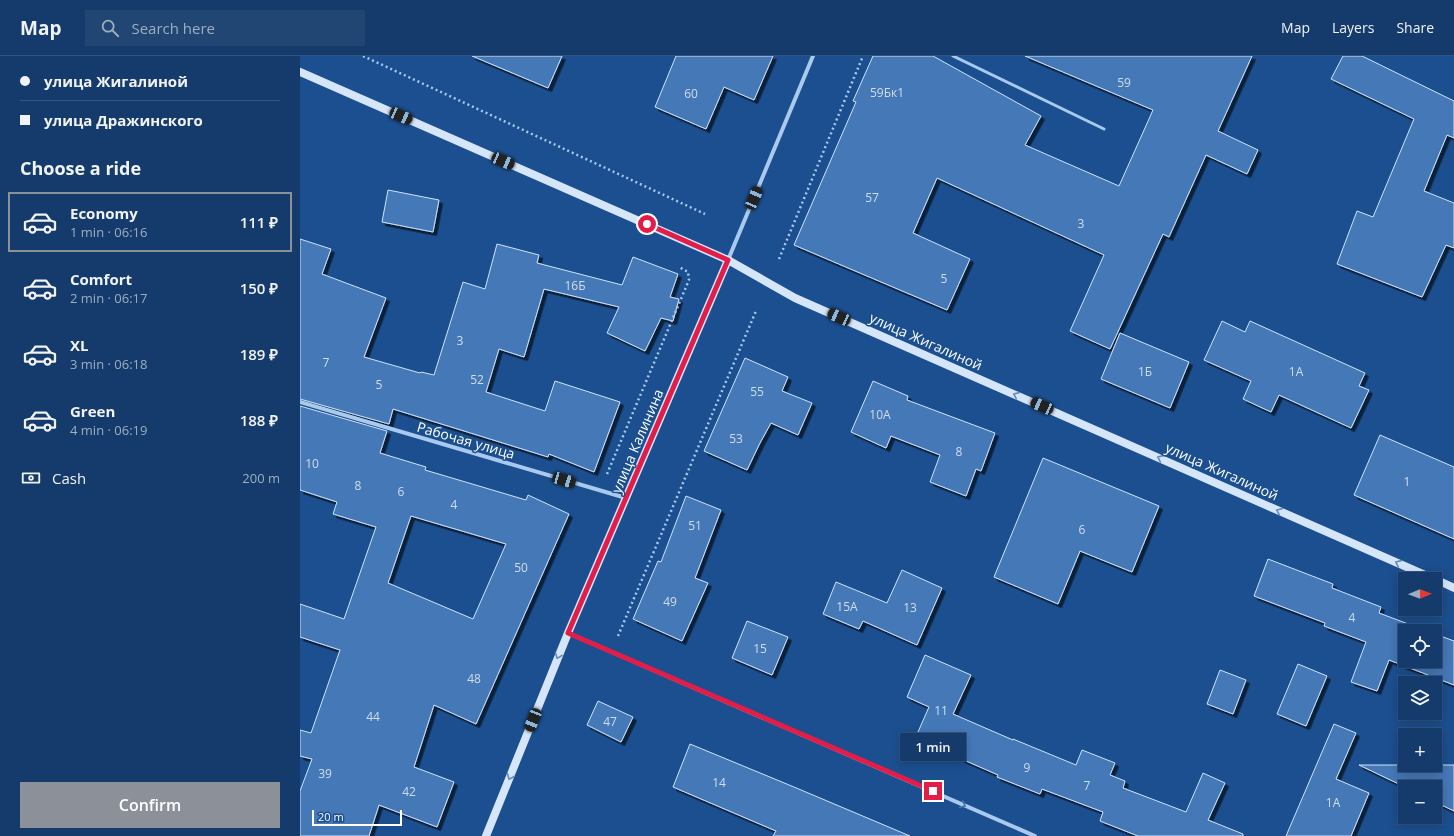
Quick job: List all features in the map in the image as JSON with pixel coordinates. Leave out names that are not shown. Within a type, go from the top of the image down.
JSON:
[{"type":"main road","name":"улица Жигалиной","points":[[300,72],[728,260],[795,298],[1418,572]]},
{"type":"main road","name":"улица Калинина","points":[[486,836],[568,633],[728,260]]},
{"type":"main road","name":"улица Жигалиной","points":[[1442,583],[1454,588]]},
{"type":"street","name":"улица Калинина","points":[[728,260],[813,56]]},
{"type":"street","name":"Рабочая улица","points":[[300,402],[626,499]]},
{"type":"street","points":[[568,633],[1035,836]]},
{"type":"lane","points":[[953,56],[1104,129]]},
{"type":"path","points":[[363,56],[705,214]]},
{"type":"path","points":[[779,259],[863,56]]},
{"type":"path","points":[[600,491],[689,280],[688,272],[679,267]]},
{"type":"path","points":[[611,651],[756,311]]},
{"type":"building","points":[[472,56],[562,56],[548,88]]},
{"type":"building","points":[[676,56],[773,56],[754,100],[724,87],[706,129],[655,107]]},
{"type":"building","points":[[873,56],[933,56],[1041,116],[1025,145],[1119,186],[1153,110],[1025,56],[1252,56],[1218,131],[1258,150],[1247,174],[1206,155],[1169,237],[1163,234],[1110,349],[1070,331],[1104,255],[937,178],[913,233],[970,259],[947,310],[794,245],[856,102],[853,101]]},
{"type":"building","points":[[1343,56],[1362,56],[1454,101],[1454,138],[1447,135],[1424,191],[1454,203],[1454,248],[1446,245],[1422,297],[1337,264],[1357,211],[1373,217],[1414,119],[1331,79]]},
{"type":"building","points":[[388,190],[439,200],[433,232],[382,222]]},
{"type":"building","points":[[300,239],[331,249],[322,274],[386,298],[364,357],[420,373],[434,375],[463,282],[485,289],[497,244],[539,255],[537,263],[622,285],[633,257],[678,274],[670,297],[679,299],[673,321],[661,318],[645,351],[607,333],[619,307],[544,289],[524,357],[499,349],[486,392],[545,411],[555,381],[620,402],[594,472],[549,454],[548,457],[393,409],[389,424],[300,399]]},
{"type":"building","points":[[1222,321],[1245,332],[1250,321],[1365,373],[1359,386],[1369,390],[1351,428],[1279,395],[1271,412],[1243,399],[1251,381],[1204,360]]},
{"type":"building","points":[[1120,333],[1189,362],[1170,408],[1101,379]]},
{"type":"building","points":[[745,358],[788,377],[782,391],[812,403],[798,435],[771,423],[747,470],[704,451]]},
{"type":"building","points":[[873,381],[908,396],[907,400],[995,433],[981,471],[976,469],[966,496],[930,482],[940,455],[891,436],[886,448],[851,432]]},
{"type":"building","points":[[300,406],[387,431],[380,453],[426,467],[425,470],[526,500],[528,495],[569,514],[476,724],[434,705],[414,767],[454,782],[437,827],[379,805],[369,836],[300,836],[300,791],[312,759],[300,756],[300,730],[311,733],[340,650],[300,637],[300,604],[344,619],[376,527],[333,514],[337,502],[300,490]],"holes":[[[411,516],[506,544],[473,619],[388,583]]]},
{"type":"building","points":[[1380,435],[1454,467],[1454,539],[1354,495]]},
{"type":"building","points":[[1043,458],[1159,506],[1132,572],[1080,551],[1058,604],[994,577]]},
{"type":"building","points":[[686,496],[721,510],[695,578],[708,583],[682,641],[633,619],[658,561],[661,562]]},
{"type":"building","points":[[1268,559],[1333,584],[1332,588],[1381,607],[1379,613],[1408,624],[1398,624],[1398,663],[1389,660],[1377,691],[1351,682],[1366,642],[1324,626],[1325,623],[1254,596]]},
{"type":"building","points":[[902,570],[942,588],[917,645],[863,621],[859,629],[823,614],[836,582],[887,603]]},
{"type":"building","points":[[747,621],[788,637],[772,675],[732,658]]},
{"type":"building","points":[[1442,637],[1454,641],[1454,685],[1442,680],[1442,676],[1431,676],[1410,668],[1442,668]]},
{"type":"building","points":[[925,655],[971,675],[953,714],[1076,765],[1082,750],[1115,763],[1110,775],[1125,781],[1123,788],[1186,812],[1203,773],[1225,783],[1208,820],[1243,834],[1243,836],[1138,836],[1100,821],[1103,812],[1042,789],[1040,794],[997,777],[998,775],[939,749],[938,751],[914,741],[929,707],[907,697]]},
{"type":"building","points":[[1298,664],[1327,676],[1306,726],[1277,714]]},
{"type":"building","points":[[1220,670],[1246,680],[1233,714],[1207,704]]},
{"type":"building","points":[[598,701],[633,717],[621,742],[587,725]]},
{"type":"building","points":[[1334,724],[1356,733],[1336,779],[1369,793],[1351,836],[1286,836]]},
{"type":"building","points":[[690,744],[910,836],[773,836],[776,831],[673,787]]},
{"type":"building","points":[[1359,765],[1398,765],[1398,772],[1442,772],[1442,765],[1454,765],[1454,811],[1442,805],[1442,780],[1398,780],[1398,784]]},
{"type":"route","points":[[647,224],[728,260],[568,633],[933,791]]}]
